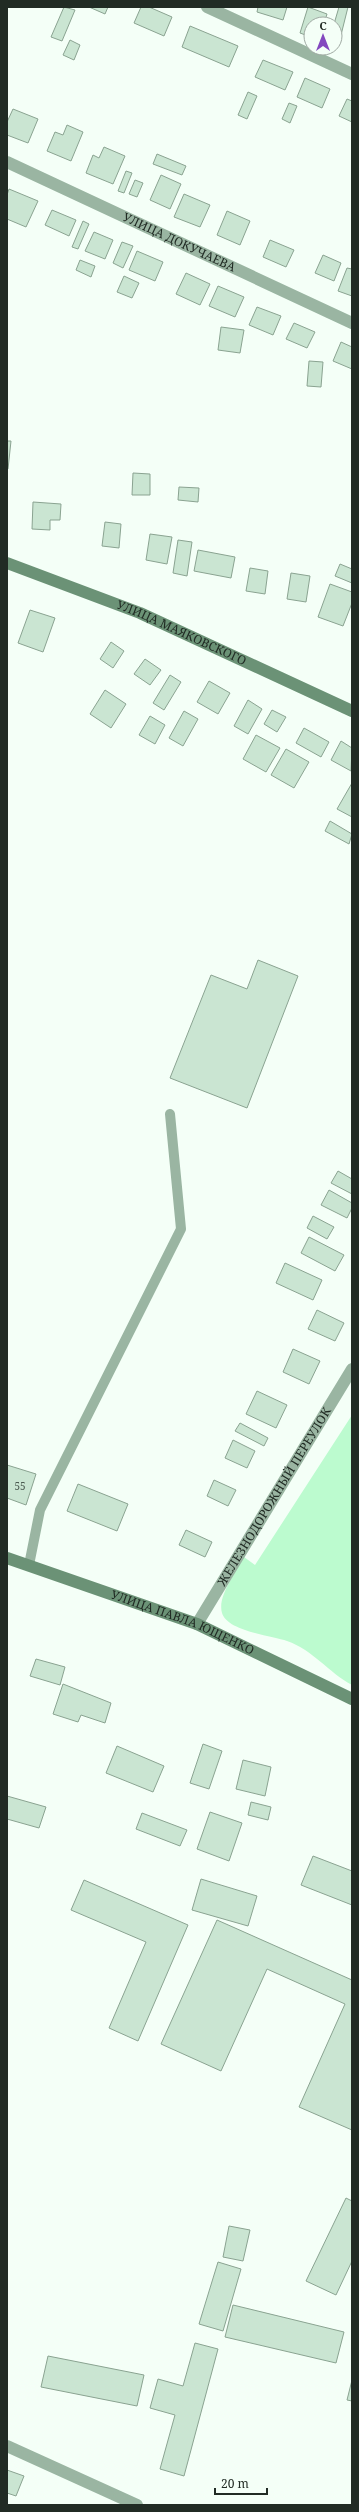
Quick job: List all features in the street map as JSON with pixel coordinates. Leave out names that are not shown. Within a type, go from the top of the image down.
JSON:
[{"type":"street","points":[[207,7],[352,74]]},
{"type":"street","name":"УЛИЦА ДОКУЧАЕВА","points":[[7,162],[352,323]]},
{"type":"street","name":"УЛИЦА МАЯКОВСКОГО","points":[[7,563],[140,613],[352,711]]},
{"type":"street","name":"ЖЕЛЕЗНОДОРОЖНЫЙ ПЕРЕУЛОК","points":[[197,1624],[352,1369]]},
{"type":"street","name":"УЛИЦА ПАВЛА ЮЩЕНКО","points":[[7,1558],[197,1624],[352,1699]]},
{"type":"street","points":[[7,2446],[136,2505]]},
{"type":"lane","points":[[29,1565],[40,1510],[180,1229],[170,1114]]},
{"type":"green space","points":[[352,1415],[352,1685],[335,1674],[313,1655],[296,1645],[287,1641],[251,1632],[232,1624],[222,1613],[221,1606],[228,1584],[244,1557],[255,1565]]},
{"type":"building","points":[[64,7],[75,10],[62,41],[51,37]]},
{"type":"building","points":[[89,7],[108,7],[105,14]]},
{"type":"building","points":[[141,7],[149,7],[172,17],[164,36],[134,23]]},
{"type":"building","points":[[258,7],[287,7],[283,20],[257,12]]},
{"type":"building","points":[[308,7],[327,14],[326,16],[305,16]]},
{"type":"building","points":[[339,7],[348,7],[343,27],[343,16],[336,16]]},
{"type":"building","points":[[303,23],[303,34],[300,33]]},
{"type":"building","points":[[190,26],[238,46],[229,67],[182,47]]},
{"type":"building","points":[[70,40],[80,45],[74,60],[63,55]]},
{"type":"building","points":[[263,60],[293,72],[285,90],[255,77]]},
{"type":"building","points":[[305,78],[330,89],[322,108],[297,97]]},
{"type":"building","points":[[248,92],[257,96],[247,119],[238,115]]},
{"type":"building","points":[[347,99],[352,101],[352,122],[339,116]]},
{"type":"building","points":[[289,103],[297,106],[290,123],[282,119]]},
{"type":"building","points":[[13,109],[38,119],[28,143],[7,135],[7,122]]},
{"type":"building","points":[[67,125],[83,132],[71,161],[47,151],[55,132],[63,135]]},
{"type":"building","points":[[104,147],[125,156],[113,184],[86,173],[93,155],[99,158]]},
{"type":"building","points":[[157,154],[186,166],[182,175],[153,164]]},
{"type":"building","points":[[126,171],[132,173],[124,193],[118,191]]},
{"type":"building","points":[[161,175],[181,184],[170,209],[150,200]]},
{"type":"building","points":[[135,180],[143,183],[137,197],[129,194]]},
{"type":"building","points":[[9,189],[38,201],[26,227],[7,219],[7,195]]},
{"type":"building","points":[[184,194],[210,205],[200,227],[174,217]]},
{"type":"building","points":[[52,210],[76,220],[69,236],[45,225]]},
{"type":"building","points":[[227,211],[250,221],[240,245],[217,235]]},
{"type":"building","points":[[83,221],[89,224],[78,249],[72,247]]},
{"type":"building","points":[[94,232],[113,240],[105,259],[85,251]]},
{"type":"building","points":[[270,240],[294,250],[286,267],[263,257]]},
{"type":"building","points":[[122,242],[133,246],[123,268],[113,263]]},
{"type":"building","points":[[137,251],[163,262],[155,281],[129,270]]},
{"type":"building","points":[[323,255],[341,263],[334,281],[315,273]]},
{"type":"building","points":[[80,260],[95,266],[91,277],[76,270]]},
{"type":"building","points":[[347,268],[352,269],[352,296],[338,291]]},
{"type":"building","points":[[186,273],[210,284],[200,305],[176,294]]},
{"type":"building","points":[[124,276],[139,283],[132,298],[117,292]]},
{"type":"building","points":[[218,286],[244,297],[235,317],[209,306]]},
{"type":"building","points":[[257,307],[281,316],[273,335],[249,325]]},
{"type":"building","points":[[294,323],[315,332],[307,348],[286,339]]},
{"type":"building","points":[[221,327],[244,330],[240,353],[218,350]]},
{"type":"building","points":[[341,342],[352,347],[352,369],[333,361]]},
{"type":"building","points":[[309,361],[323,362],[321,387],[307,386]]},
{"type":"building","points":[[7,441],[11,441],[8,469],[7,468]]},
{"type":"building","points":[[133,473],[150,474],[150,495],[132,495]]},
{"type":"building","points":[[179,487],[199,488],[198,502],[178,500]]},
{"type":"building","points":[[33,502],[61,504],[60,520],[50,520],[50,530],[32,529]]},
{"type":"building","points":[[105,522],[121,524],[119,548],[102,546]]},
{"type":"building","points":[[150,534],[172,537],[167,564],[146,560]]},
{"type":"building","points":[[178,540],[192,542],[187,576],[173,573]]},
{"type":"building","points":[[198,550],[235,557],[231,578],[194,571]]},
{"type":"building","points":[[340,564],[352,569],[352,583],[335,576]]},
{"type":"building","points":[[250,568],[268,571],[265,594],[246,591]]},
{"type":"building","points":[[291,573],[310,576],[306,602],[287,599]]},
{"type":"building","points":[[330,584],[352,592],[352,603],[343,626],[318,617]]},
{"type":"building","points":[[30,610],[55,618],[43,652],[18,643]]},
{"type":"building","points":[[111,642],[124,651],[113,668],[100,659]]},
{"type":"building","points":[[145,659],[161,670],[150,685],[134,674]]},
{"type":"building","points":[[170,675],[181,682],[164,710],[153,703]]},
{"type":"building","points":[[209,681],[230,693],[218,714],[197,702]]},
{"type":"building","points":[[105,690],[126,704],[111,728],[90,714]]},
{"type":"building","points":[[248,700],[262,709],[248,734],[234,726]]},
{"type":"building","points":[[272,710],[286,717],[277,732],[264,724]]},
{"type":"building","points":[[184,711],[198,719],[183,746],[169,738]]},
{"type":"building","points":[[150,716],[165,725],[155,744],[139,735]]},
{"type":"building","points":[[304,728],[329,742],[321,757],[296,743]]},
{"type":"building","points":[[256,735],[280,748],[266,772],[243,759]]},
{"type":"building","points":[[341,741],[352,748],[351,771],[331,760]]},
{"type":"building","points":[[286,749],[309,762],[294,788],[271,775]]},
{"type":"building","points":[[352,783],[352,817],[337,809]]},
{"type":"building","points":[[330,821],[352,834],[349,844],[325,831]]},
{"type":"building","points":[[258,960],[298,976],[247,1108],[170,1078],[211,975],[247,989]]},
{"type":"building","points":[[338,1171],[352,1179],[352,1194],[331,1183]]},
{"type":"building","points":[[329,1190],[352,1203],[352,1208],[347,1218],[321,1205]]},
{"type":"building","points":[[313,1216],[334,1227],[327,1239],[307,1228]]},
{"type":"building","points":[[309,1237],[344,1255],[335,1271],[301,1253]]},
{"type":"building","points":[[285,1263],[322,1280],[313,1300],[276,1283]]},
{"type":"building","points":[[317,1310],[344,1323],[335,1341],[308,1329]]},
{"type":"building","points":[[293,1349],[320,1361],[309,1384],[283,1372]]},
{"type":"building","points":[[257,1391],[287,1405],[276,1428],[246,1414]]},
{"type":"building","points":[[240,1423],[268,1438],[264,1446],[235,1431]]},
{"type":"building","points":[[233,1440],[255,1451],[247,1468],[225,1458]]},
{"type":"building","points":[[7,1465],[36,1474],[26,1505],[7,1498]]},
{"type":"building","points":[[214,1480],[236,1490],[228,1506],[207,1496]]},
{"type":"building","points":[[78,1484],[128,1504],[117,1531],[67,1511]]},
{"type":"building","points":[[186,1530],[212,1542],[205,1557],[179,1545]]},
{"type":"building","points":[[36,1659],[65,1667],[60,1685],[30,1676]]},
{"type":"building","points":[[63,1684],[111,1703],[105,1723],[81,1715],[78,1722],[53,1714]]},
{"type":"building","points":[[203,1744],[222,1751],[209,1789],[190,1783]]},
{"type":"building","points":[[117,1746],[164,1766],[153,1792],[106,1773]]},
{"type":"building","points":[[243,1760],[271,1767],[265,1796],[236,1789]]},
{"type":"building","points":[[7,1796],[46,1807],[39,1828],[7,1819]]},
{"type":"building","points":[[251,1802],[271,1807],[268,1820],[248,1815]]},
{"type":"building","points":[[210,1812],[242,1823],[229,1861],[197,1849]]},
{"type":"building","points":[[142,1813],[187,1830],[180,1846],[136,1829]]},
{"type":"building","points":[[313,1856],[352,1871],[352,1905],[301,1885]]},
{"type":"building","points":[[201,1879],[257,1896],[248,1926],[192,1910]]},
{"type":"building","points":[[84,1880],[188,1925],[138,2041],[109,2028],[146,1942],[71,1910]]},
{"type":"building","points":[[217,1920],[352,1980],[352,2130],[299,2107],[345,2004],[267,1969],[221,2071],[161,2044]]},
{"type":"building","points":[[346,2198],[352,2201],[352,2261],[336,2295],[306,2281]]},
{"type":"building","points":[[229,2226],[250,2230],[243,2261],[223,2257]]},
{"type":"building","points":[[218,2262],[241,2269],[223,2331],[199,2324]]},
{"type":"building","points":[[233,2305],[344,2332],[336,2363],[225,2337]]},
{"type":"building","points":[[195,2343],[218,2349],[184,2476],[160,2469],[175,2415],[150,2408],[158,2379],[183,2386]]},
{"type":"building","points":[[48,2356],[144,2375],[137,2406],[41,2387]]},
{"type":"building","points":[[352,2380],[352,2401],[347,2400]]},
{"type":"building","points":[[7,2470],[24,2476],[16,2496],[7,2493]]}]
